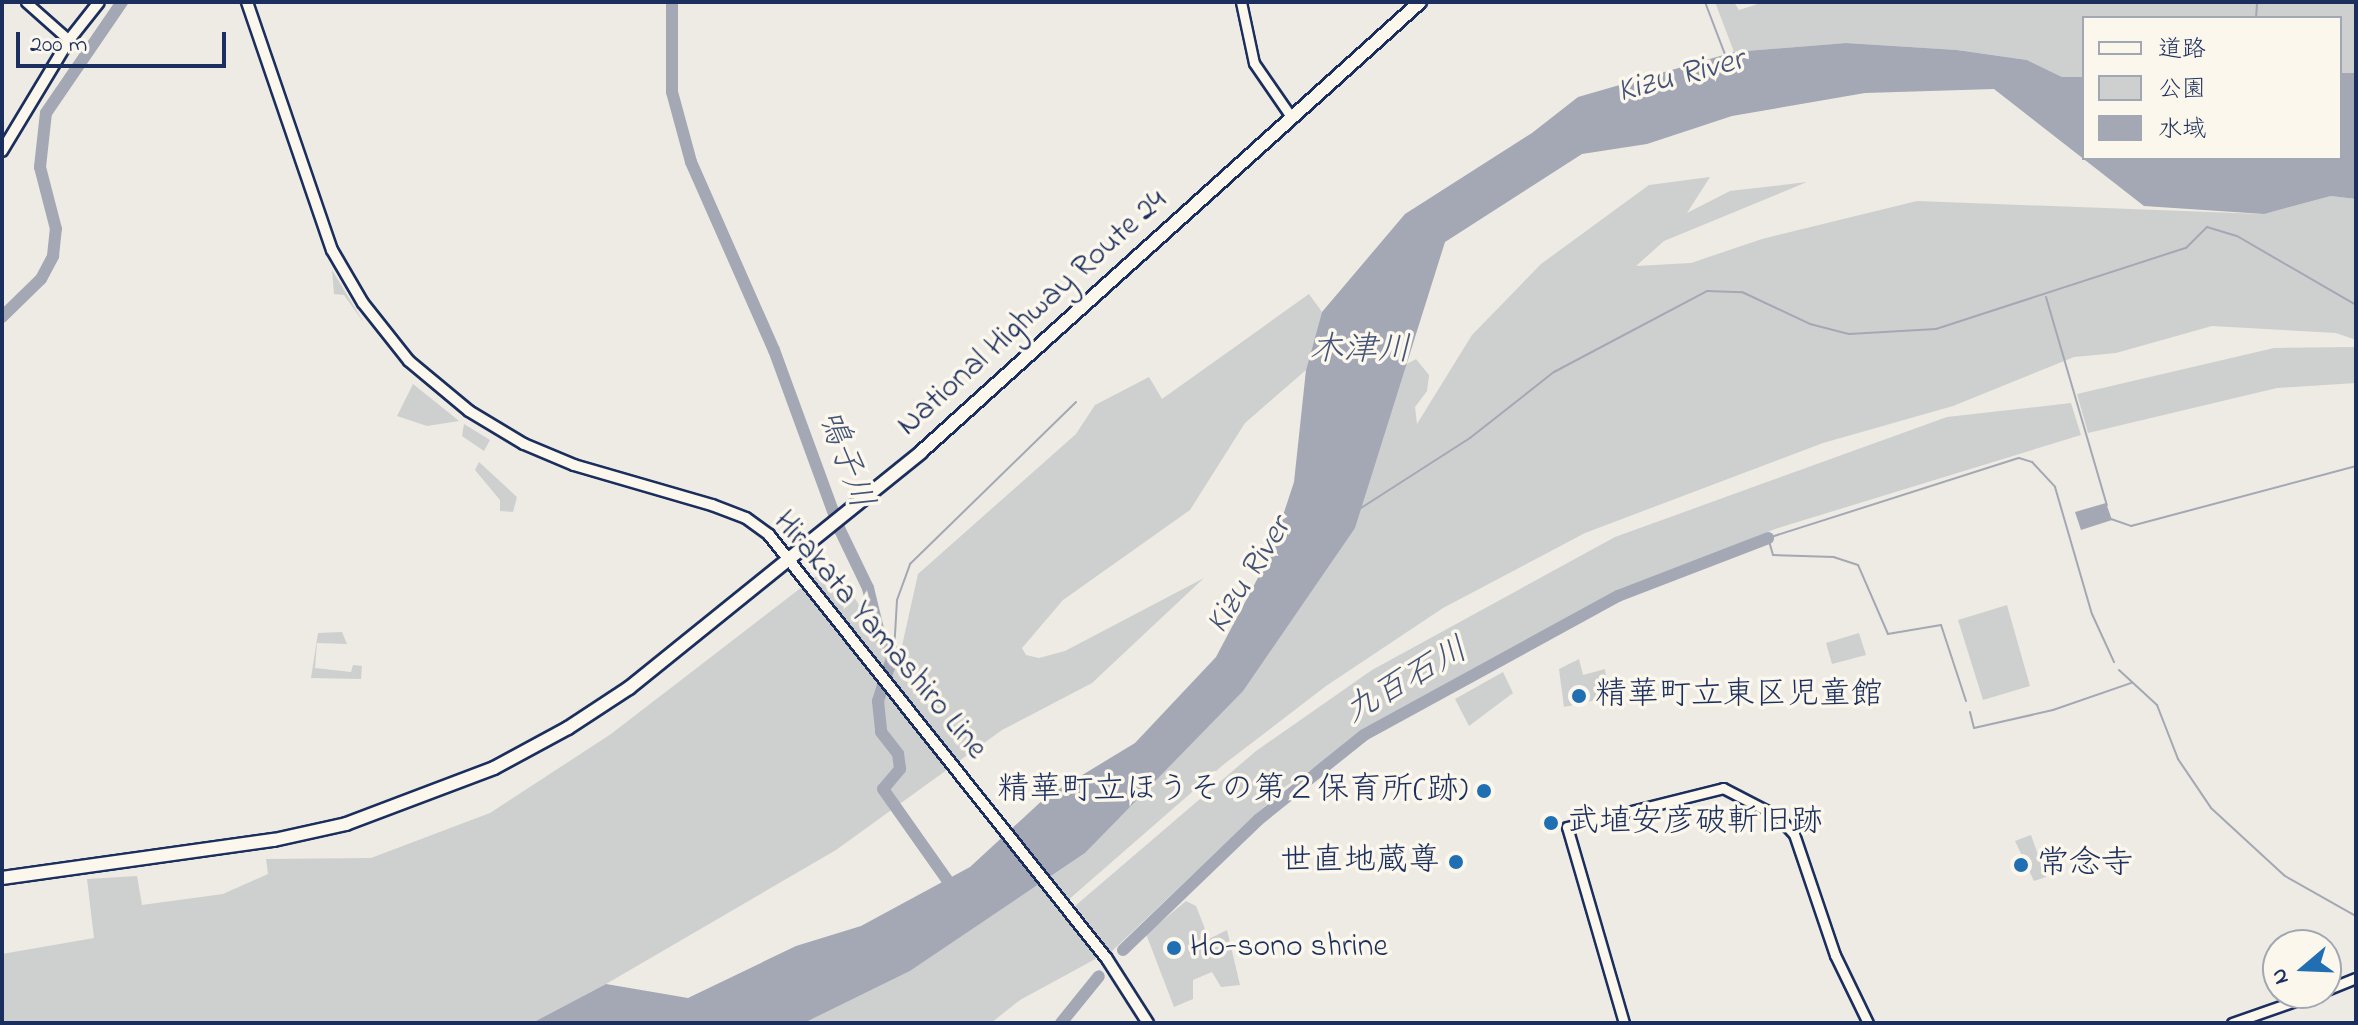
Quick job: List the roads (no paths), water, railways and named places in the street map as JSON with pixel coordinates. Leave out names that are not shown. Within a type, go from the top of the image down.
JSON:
[{"type":"highway","name":"National Highway Route 24","points":[[2,878],[274,840],[410,803],[494,768],[568,728],[629,688],[792,561],[818,534],[921,452],[1420,2]]},
{"type":"main road","points":[[2,151],[69,40],[99,2]]},
{"type":"main road","name":"Hirakata Yamashiro Line","points":[[247,2],[332,250],[363,303],[409,361],[469,411],[510,437],[574,465],[746,518],[792,561],[1082,927],[1148,1023]]},
{"type":"street","points":[[26,2],[69,40]]},
{"type":"street","points":[[1241,2],[1254,63],[1292,118]]},
{"type":"street","points":[[1624,1023],[1567,827],[1723,788],[1777,816],[1794,834],[1835,955],[1868,1023]]},
{"type":"street","points":[[2232,1023],[2272,1009]]},
{"type":"water","name":"木津川","points":[[1846,43],[1957,50],[2027,60],[2062,77],[2082,77],[2082,158],[1994,89],[1865,93],[1732,116],[1647,144],[1582,154],[1445,242],[1355,528],[1243,691],[1085,853],[910,971],[804,1023],[532,1023],[606,984],[688,998],[796,946],[861,926],[970,867],[1046,797],[1135,743],[1216,657],[1270,555],[1294,482],[1306,370],[1322,312],[1405,214],[1532,133],[1578,97],[1734,52]]},
{"type":"water","name":"木津川","points":[[2342,73],[2356,73],[2356,199],[2331,196],[2264,214],[2144,206],[2085,160],[2342,160]]},
{"type":"water","points":[[2106,503],[2112,520],[2081,530],[2075,512]]},
{"type":"waterway","points":[[2,317],[41,279],[53,256],[56,229],[40,167],[46,113],[122,2]]},
{"type":"waterway","name":"鳴子川","points":[[672,2],[672,92],[691,162],[774,350],[839,528],[868,588],[880,637],[894,652],[878,701],[881,732],[898,754],[900,769],[883,789],[957,894]]},
{"type":"waterway","name":"Kizu River","points":[[1705,2],[1726,57]]},
{"type":"waterway","points":[[2256,16],[2257,2]]},
{"type":"waterway","points":[[1361,508],[1470,438],[1554,372],[1707,291],[1742,292],[1810,324],[1849,334],[1936,329],[2186,248],[2207,227],[2237,236],[2356,305]]},
{"type":"waterway","points":[[2046,297],[2107,505]]},
{"type":"waterway","points":[[894,652],[897,600],[910,564],[1076,402]]},
{"type":"waterway","points":[[1966,701],[1941,625],[1888,634],[1858,565],[1834,557],[1773,555],[1768,538],[2019,458],[2032,462],[2055,487],[2092,614],[2114,662]]},
{"type":"waterway","points":[[2111,519],[2131,526],[2356,466]]},
{"type":"waterway","name":"九百石川","points":[[1123,950],[1258,820],[1364,735],[1618,596],[1768,538]]},
{"type":"waterway","points":[[2119,670],[2157,705],[2178,759],[2211,808],[2285,876],[2356,916]]},
{"type":"waterway","points":[[1970,712],[1974,728],[2053,710],[2131,683]]},
{"type":"waterway","name":"九百石川","points":[[1061,1023],[1099,976]]},
{"type":"place","name":"精華町立東区児童館","points":[[1579,696]]},
{"type":"place","name":"精華町立ほうその第２保育所(跡)","points":[[1484,791]]},
{"type":"place","name":"武埴安彦破斬旧跡","points":[[1551,823]]},
{"type":"place","name":"世直地蔵尊","points":[[1456,862]]},
{"type":"place","name":"常念寺","points":[[2021,865]]},
{"type":"place","name":"Ho-sono shrine","points":[[1174,948]]}]
